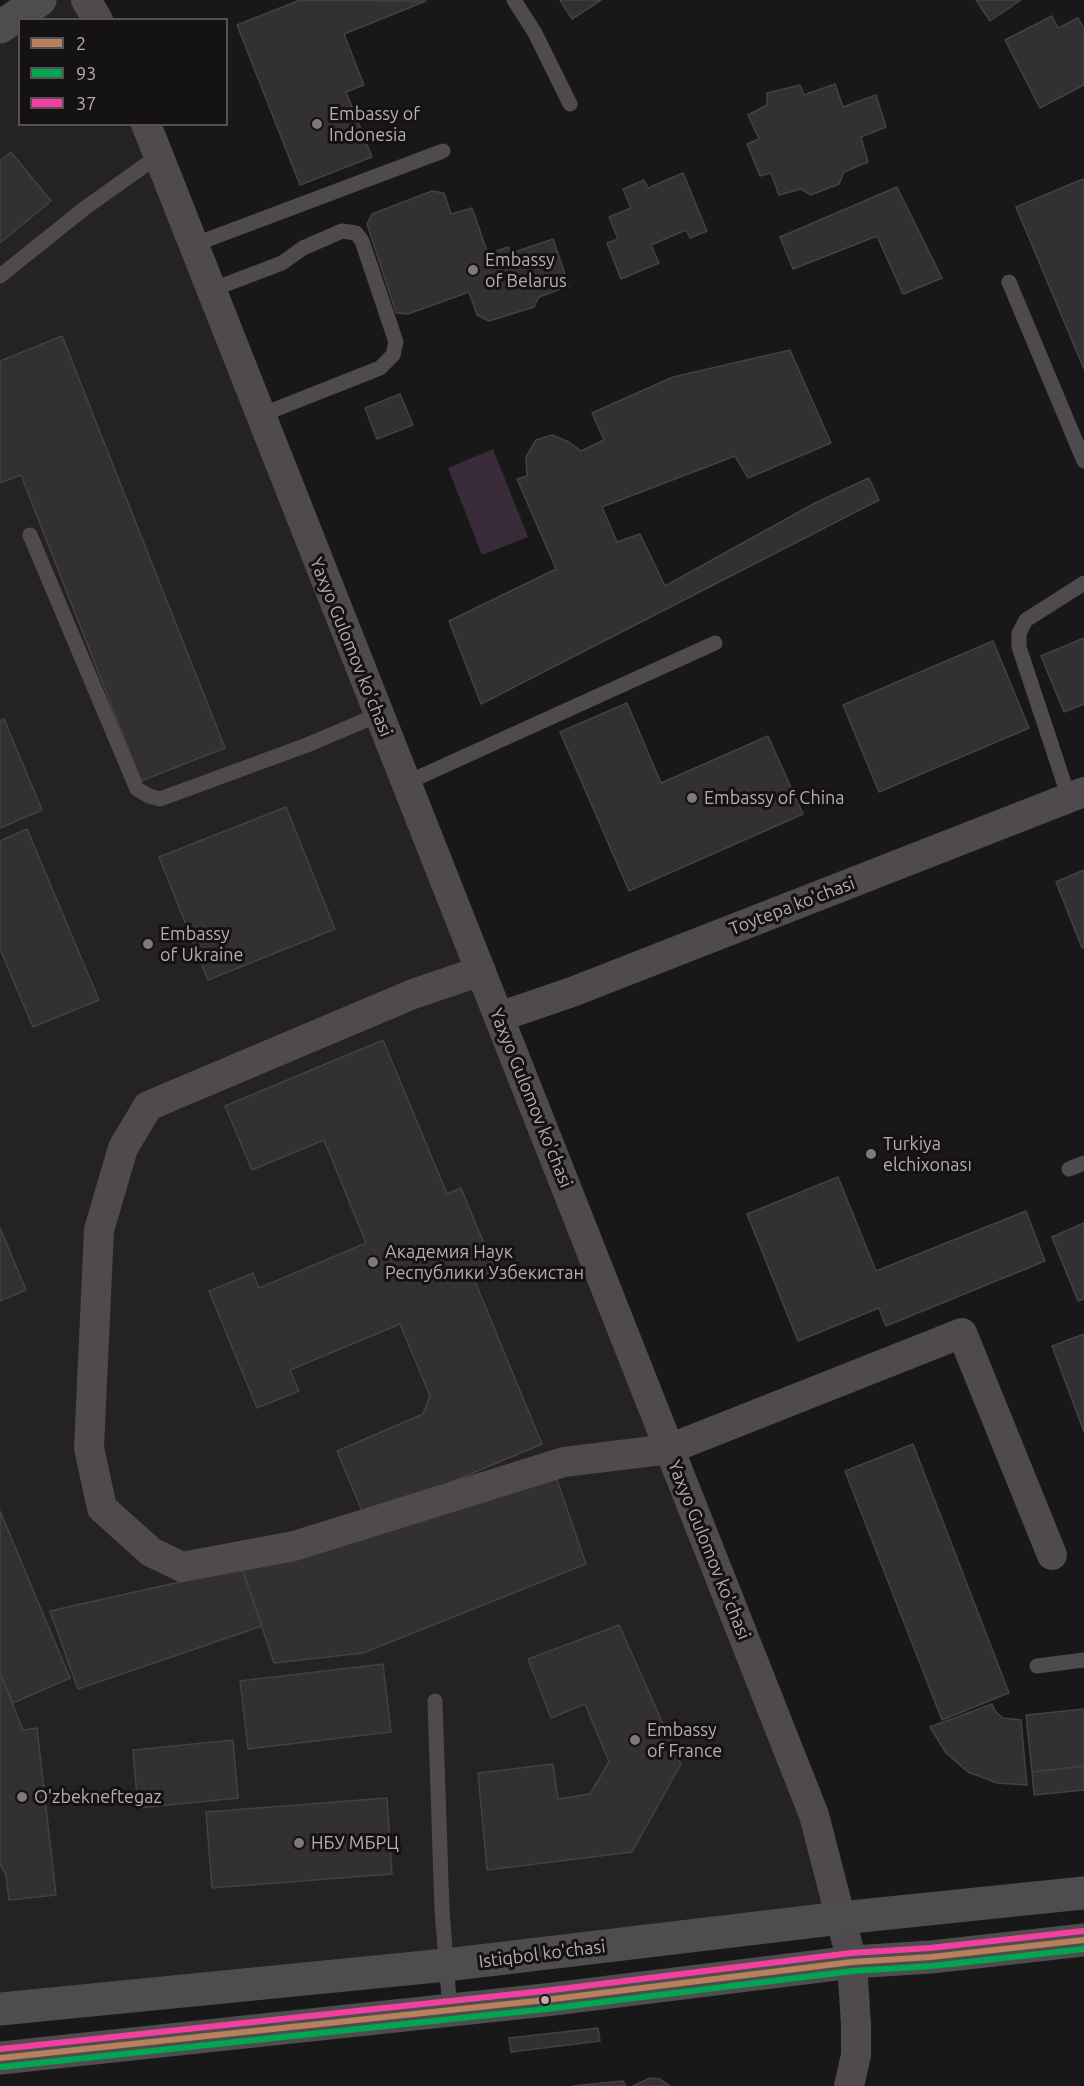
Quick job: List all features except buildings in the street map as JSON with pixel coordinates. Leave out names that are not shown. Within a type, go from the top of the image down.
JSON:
[{"type":"main road","points":[[0,27],[40,0]]},
{"type":"main road","name":"Istiqbol ko'chasi","points":[[0,2009],[446,1965],[841,1918],[1084,1893]]},
{"type":"main road","points":[[0,2058],[450,2011],[852,1962],[931,1957],[1084,1941]]},
{"type":"street","points":[[86,0],[97,18]]},
{"type":"street","name":"Yaxyo Gulomov ko'chasi","points":[[147,126],[814,1815],[852,1962],[856,2055],[849,2086]]},
{"type":"street","name":"Toytepa ko'chasi","points":[[499,1017],[572,992],[1077,795]]},
{"type":"street","points":[[480,971],[413,994],[148,1106],[123,1148],[99,1230],[89,1448],[102,1508],[151,1552],[182,1567],[294,1546],[564,1462],[669,1449],[963,1333],[1052,1555]]},
{"type":"lane","points":[[514,0],[535,33],[570,104]]},
{"type":"lane","points":[[193,245],[443,151]]},
{"type":"lane","points":[[0,276],[85,208],[158,156]]},
{"type":"lane","points":[[211,290],[282,263],[303,248],[342,231],[356,233],[363,241],[396,342],[393,355],[380,368],[261,415]]},
{"type":"lane","points":[[1009,282],[1084,461]]},
{"type":"lane","points":[[30,535],[137,789],[149,796],[160,799],[307,745],[378,715]]},
{"type":"lane","points":[[1077,795],[1019,647],[1019,633],[1026,620],[1084,583]]},
{"type":"lane","points":[[406,783],[716,643]]},
{"type":"lane","points":[[1069,1169],[1084,1163]]},
{"type":"lane","points":[[1037,1666],[1084,1660]]},
{"type":"lane","points":[[435,1701],[450,2011]]},
{"type":"shaded area","points":[[40,0],[86,0],[97,18],[18,18],[18,126],[146,126],[841,1918],[0,2009],[0,27]]},
{"type":"shaded area","points":[[493,449],[528,537],[482,555],[448,468]]},
{"type":"transit line","name":"37","points":[[0,2049],[544,1991],[851,1953],[930,1948],[1083,1931]]},
{"type":"transit line","name":"2","points":[[0,2058],[545,2000],[852,1962],[931,1957],[1084,1940]]},
{"type":"transit line","name":"93","points":[[1,2067],[546,2009],[853,1971],[932,1966],[1084,1949]]},
{"type":"place","name":"Embassy of Indonesia","points":[[317,124]]},
{"type":"place","name":"Embassy of Belarus","points":[[473,270]]},
{"type":"place","name":"Embassy of China","points":[[692,798]]},
{"type":"place","name":"Embassy of Ukraine","points":[[148,944]]},
{"type":"place","name":"Turkiya elchixonası","points":[[871,1154]]},
{"type":"place","name":"Академия Наук Республики Узбекистан","points":[[373,1262]]},
{"type":"place","name":"Embassy of France","points":[[635,1740]]},
{"type":"place","name":"O'zbekneftegaz","points":[[22,1797]]},
{"type":"place","name":"НБУ МБРЦ","points":[[299,1843]]}]
